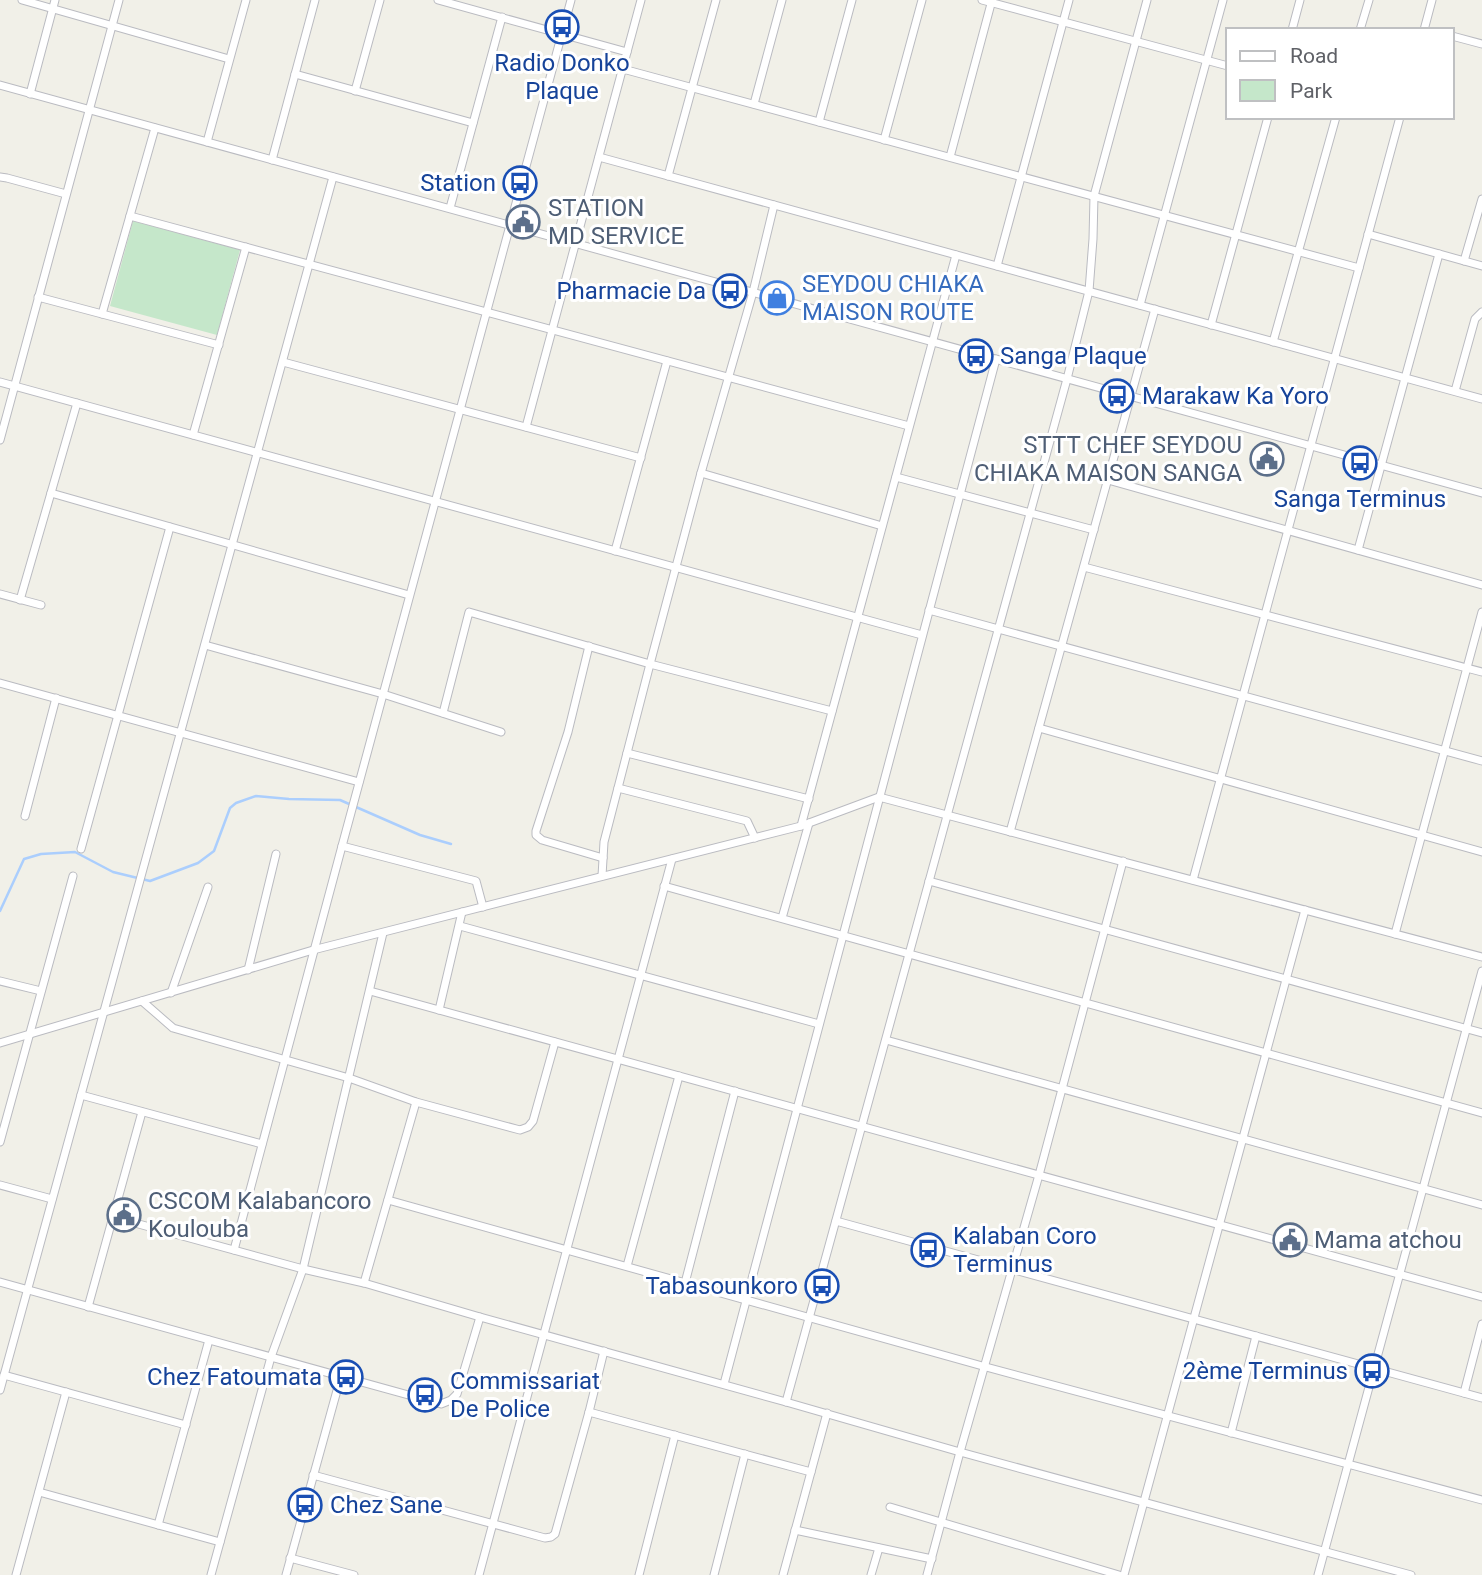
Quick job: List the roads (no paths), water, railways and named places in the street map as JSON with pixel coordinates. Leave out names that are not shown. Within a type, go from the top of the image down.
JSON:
[{"type":"street","points":[[22,0],[53,4],[113,26],[229,59]]},
{"type":"street","points":[[0,440],[119,0]]},
{"type":"street","points":[[206,142],[246,0]]},
{"type":"street","points":[[272,160],[315,0]]},
{"type":"street","points":[[355,91],[380,0]]},
{"type":"street","points":[[438,0],[627,52]]},
{"type":"street","points":[[234,1250],[572,0]]},
{"type":"street","points":[[526,427],[641,0]]},
{"type":"street","points":[[668,176],[716,0]]},
{"type":"street","points":[[754,104],[782,0]]},
{"type":"street","points":[[819,122],[852,0]]},
{"type":"street","points":[[884,139],[922,0]]},
{"type":"street","points":[[982,0],[1226,65]]},
{"type":"street","points":[[997,266],[1069,0]]},
{"type":"street","points":[[786,1402],[1067,379],[1089,291],[1094,197],[1147,0]]},
{"type":"street","points":[[1140,305],[1223,0]]},
{"type":"street","points":[[1293,28],[1300,0]]},
{"type":"street","points":[[1361,28],[1368,0]]},
{"type":"street","points":[[1427,28],[1432,0]]},
{"type":"street","points":[[950,157],[992,1]]},
{"type":"street","points":[[30,94],[53,4]]},
{"type":"street","points":[[450,208],[502,17]]},
{"type":"street","points":[[1454,37],[1482,44]]},
{"type":"street","points":[[623,69],[1359,268]]},
{"type":"street","points":[[295,74],[473,123]]},
{"type":"street","points":[[0,85],[1482,493]]},
{"type":"street","points":[[1211,325],[1267,119]]},
{"type":"street","points":[[1273,342],[1335,119]]},
{"type":"street","points":[[1193,880],[1399,119]]},
{"type":"street","points":[[102,314],[155,128]]},
{"type":"street","points":[[599,157],[1482,399]]},
{"type":"street","points":[[0,177],[66,194]]},
{"type":"street","points":[[0,1390],[333,177]]},
{"type":"street","points":[[1464,261],[1482,199]]},
{"type":"street","points":[[602,876],[604,842],[701,473],[753,292],[774,205]]},
{"type":"street","points":[[130,216],[909,426]]},
{"type":"street","points":[[1368,234],[1482,267]]},
{"type":"street","points":[[193,435],[246,247]]},
{"type":"street","points":[[1357,550],[1439,254]]},
{"type":"street","points":[[782,918],[805,825],[808,799],[956,255]]},
{"type":"street","points":[[38,297],[219,345]]},
{"type":"street","points":[[1010,832],[1155,309]]},
{"type":"street","points":[[1455,391],[1475,319],[1482,312]]},
{"type":"street","points":[[724,1384],[996,359]]},
{"type":"street","points":[[615,551],[667,361]]},
{"type":"street","points":[[283,362],[641,458]]},
{"type":"street","points":[[0,382],[922,635]]},
{"type":"street","points":[[20,600],[77,403]]},
{"type":"street","points":[[701,473],[883,526]]},
{"type":"street","points":[[896,477],[1094,530]]},
{"type":"street","points":[[1108,480],[1482,585]]},
{"type":"street","points":[[51,493],[410,595]]},
{"type":"street","points":[[81,849],[170,527]]},
{"type":"street","points":[[1083,567],[1482,673]]},
{"type":"street","points":[[0,594],[40,606]]},
{"type":"street","points":[[929,610],[1482,761]]},
{"type":"street","points":[[1395,934],[1482,611]]},
{"type":"street","points":[[443,713],[469,612],[650,664],[832,711]]},
{"type":"street","points":[[205,645],[383,694],[501,732]]},
{"type":"street","points":[[589,646],[568,732],[536,835],[542,840],[603,859]]},
{"type":"street","points":[[0,683],[359,782]]},
{"type":"street","points":[[25,816],[56,698]]},
{"type":"street","points":[[1039,728],[1482,852]]},
{"type":"street","points":[[627,753],[808,799]]},
{"type":"street","points":[[618,788],[747,821],[755,838]]},
{"type":"street","points":[[0,1043],[313,950],[805,825],[879,797],[1482,957]]},
{"type":"street","points":[[342,846],[476,881],[483,907]]},
{"type":"street","points":[[248,970],[276,854]]},
{"type":"street","points":[[479,1575],[672,859]]},
{"type":"street","points":[[927,1575],[1063,1089],[1123,862]]},
{"type":"street","points":[[0,1142],[73,876]]},
{"type":"street","points":[[929,881],[1482,1033]]},
{"type":"street","points":[[664,886],[1482,1113]]},
{"type":"street","points":[[171,993],[208,887]]},
{"type":"street","points":[[890,1507],[1122,1575],[1305,910]]},
{"type":"street","points":[[439,1010],[462,912]]},
{"type":"street","points":[[460,926],[819,1024]]},
{"type":"street","points":[[211,1575],[271,1357],[303,1269],[383,933]]},
{"type":"street","points":[[1318,1575],[1482,971]]},
{"type":"street","points":[[0,981],[41,991]]},
{"type":"street","points":[[370,991],[1482,1297]]},
{"type":"street","points":[[142,1001],[173,1028],[349,1077],[416,1102],[520,1130],[533,1121],[555,1042]]},
{"type":"street","points":[[886,1040],[1482,1205]]},
{"type":"street","points":[[627,1266],[679,1076]]},
{"type":"street","points":[[685,1283],[735,1091]]},
{"type":"street","points":[[81,1096],[262,1144]]},
{"type":"street","points":[[364,1283],[416,1102]]},
{"type":"street","points":[[88,1307],[142,1112]]},
{"type":"street","points":[[0,1185],[52,1199]]},
{"type":"street","points":[[388,1200],[986,1367],[1482,1500]]},
{"type":"street","points":[[113,1217],[364,1283],[960,1452],[1411,1575]]},
{"type":"street","points":[[836,1221],[1482,1398]]},
{"type":"street","points":[[0,1282],[441,1404],[451,1401],[457,1394],[480,1317]]},
{"type":"street","points":[[1464,1393],[1482,1324]]},
{"type":"street","points":[[1231,1433],[1256,1336]]},
{"type":"street","points":[[158,1525],[209,1340]]},
{"type":"street","points":[[313,1475],[551,1538],[555,1534],[604,1351]]},
{"type":"street","points":[[4,1375],[186,1424]]},
{"type":"street","points":[[286,1575],[341,1376]]},
{"type":"street","points":[[16,1575],[66,1392]]},
{"type":"street","points":[[589,1412],[811,1472]]},
{"type":"street","points":[[783,1575],[827,1413]]},
{"type":"street","points":[[639,1575],[675,1435]]},
{"type":"street","points":[[714,1575],[745,1454]]},
{"type":"street","points":[[39,1492],[220,1542]]},
{"type":"street","points":[[795,1530],[932,1559]]},
{"type":"street","points":[[871,1575],[879,1548]]},
{"type":"street","points":[[290,1558],[354,1575]]},
{"type":"waterway","points":[[0,911],[24,859],[41,854],[75,852],[113,872],[150,881],[198,863],[214,851],[230,808],[256,796],[340,800],[420,835],[451,844]]},
{"type":"place","name":"Radio Donko Plaque","points":[[562,27]]},
{"type":"place","name":"Station","points":[[520,183]]},
{"type":"place","name":"STATION MD SERVICE","points":[[523,222]]},
{"type":"place","name":"Pharmacie Da","points":[[730,291]]},
{"type":"place","name":"SEYDOU CHIAKA MAISON ROUTE","points":[[777,298]]},
{"type":"place","name":"Sanga Plaque","points":[[976,356]]},
{"type":"place","name":"Marakaw Ka Yoro","points":[[1117,396]]},
{"type":"place","name":"STTT CHEF SEYDOU CHIAKA MAISON SANGA","points":[[1267,459]]},
{"type":"place","name":"Sanga Terminus","points":[[1360,463]]},
{"type":"place","name":"CSCOM Kalabancoro Koulouba","points":[[124,1215]]},
{"type":"place","name":"Mama atchou","points":[[1290,1240]]},
{"type":"place","name":"Kalaban Coro Terminus","points":[[928,1250]]},
{"type":"place","name":"Tabasounkoro","points":[[822,1286]]},
{"type":"place","name":"2ème Terminus","points":[[1372,1371]]},
{"type":"place","name":"Chez Fatoumata","points":[[346,1377]]},
{"type":"place","name":"Commissariat De Police","points":[[425,1395]]},
{"type":"place","name":"Chez Sane","points":[[305,1505]]}]
